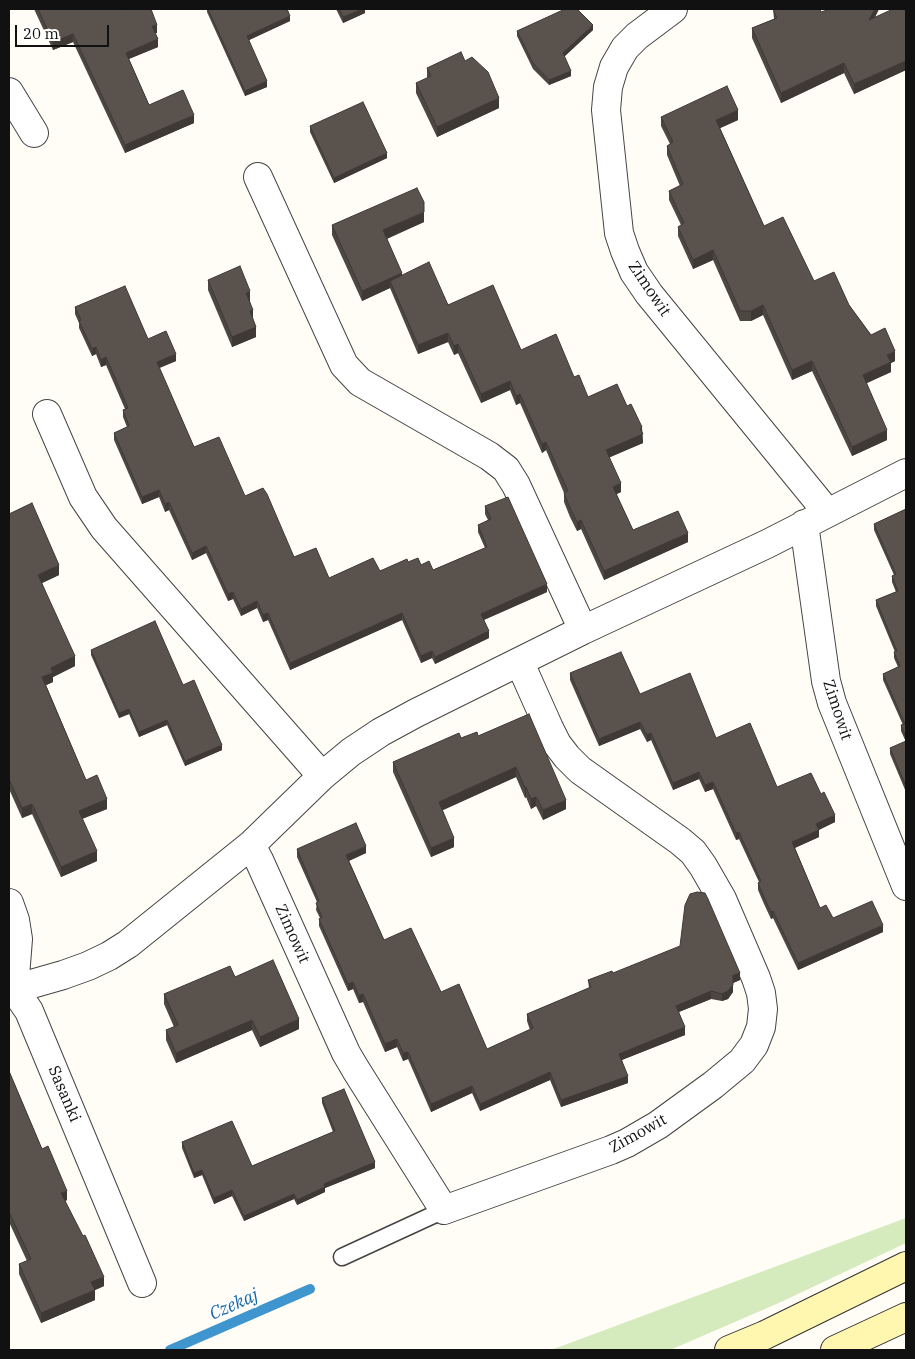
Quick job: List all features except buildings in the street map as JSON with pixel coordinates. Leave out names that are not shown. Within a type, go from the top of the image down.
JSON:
[{"type":"main road","points":[[729,1350],[765,1335],[906,1266]]},
{"type":"main road","points":[[835,1350],[906,1317]]},
{"type":"street","name":"Zimowit","points":[[673,9],[636,36],[625,48],[614,67],[608,87],[606,110],[619,233],[634,272],[649,294],[815,518],[826,682],[832,703],[906,886]]},
{"type":"street","points":[[9,92],[34,133]]},
{"type":"street","points":[[258,178],[344,365],[360,382],[489,456],[506,469],[516,485],[583,630]]},
{"type":"street","points":[[47,414],[83,497],[104,528],[322,776]]},
{"type":"street","points":[[9,904],[15,920],[18,938],[11,991],[62,975],[109,956],[148,929],[251,846],[322,776],[351,752],[381,732],[583,630],[767,544],[906,473]]},
{"type":"street","name":"Zimowit","points":[[251,846],[346,1053],[444,1210],[611,1150],[643,1134],[713,1085],[742,1061],[754,1045],[761,1028],[763,1010],[761,993],[722,899],[693,852],[580,770],[567,757],[557,744],[549,728],[520,663]]},
{"type":"street","name":"Sasanki","points":[[11,991],[29,1011],[142,1283]]},
{"type":"lane","points":[[342,1257],[444,1210]]},
{"type":"green space","points":[[906,1218],[906,1243],[781,1302],[670,1350],[551,1350]]},
{"type":"waterway","name":"Czekaj","points":[[170,1350],[310,1289]]}]
